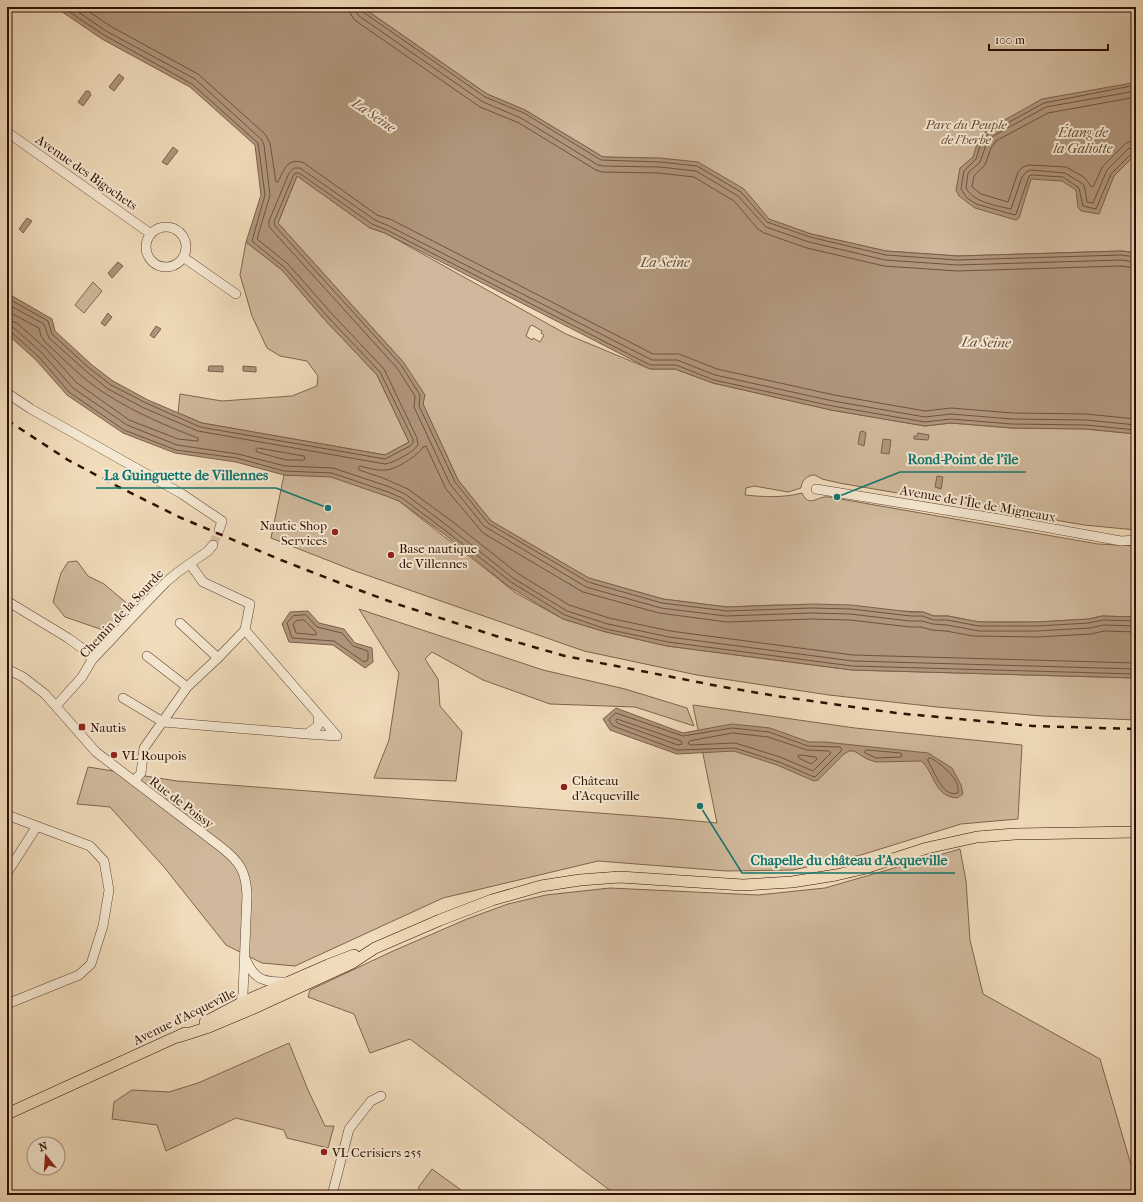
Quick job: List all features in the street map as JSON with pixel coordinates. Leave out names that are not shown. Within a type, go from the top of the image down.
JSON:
[{"type":"main road","points":[[178,1037],[209,1027],[261,1000],[274,999],[352,963],[375,948],[453,915],[518,892],[560,883],[620,877],[743,885],[792,882],[836,876],[927,848],[977,837],[1015,834],[1136,832]]},
{"type":"main road","name":"Avenue d'Acqueville","points":[[7,1114],[178,1037],[240,1004],[261,1000],[291,982],[342,959],[375,948]]},
{"type":"street","name":"Avenue des Bigochets","points":[[7,132],[151,234]]},
{"type":"street","points":[[162,227],[176,229],[181,233],[186,244],[186,251],[183,257],[179,262],[173,265],[167,266],[154,263],[147,252],[146,246],[151,234],[156,229],[162,227]]},
{"type":"street","points":[[183,257],[236,294]]},
{"type":"street","points":[[7,393],[37,413],[182,494],[221,525]]},
{"type":"street","name":"Avenue de l'Île de Migneaux","points":[[816,489],[994,518],[1121,541],[1136,540]]},
{"type":"street","name":"Chemin de la Sourde","points":[[56,706],[82,676],[92,660],[166,582],[208,551],[213,545]]},
{"type":"street","points":[[134,782],[141,772],[144,748],[187,687],[245,630],[250,604],[203,582],[190,564]]},
{"type":"street","points":[[7,601],[68,638],[86,651],[92,660]]},
{"type":"street","points":[[180,623],[218,658]]},
{"type":"street","points":[[123,698],[163,722],[337,736],[245,630]]},
{"type":"street","points":[[147,656],[187,687]]},
{"type":"street","name":"Rue de Poissy","points":[[7,669],[32,684],[45,694],[96,752],[221,847],[237,861],[241,867],[245,880],[247,895],[243,994],[240,1004]]},
{"type":"street","points":[[307,734],[318,726],[318,714]]},
{"type":"street","points":[[7,815],[90,846],[104,861],[109,890],[103,926],[91,964],[79,975],[7,1004]]},
{"type":"street","points":[[7,873],[36,826]]},
{"type":"street","points":[[245,957],[250,968],[259,978],[262,990],[261,1000]]},
{"type":"street","points":[[243,977],[249,987],[261,1000]]},
{"type":"street","points":[[259,978],[270,981],[291,982]]},
{"type":"street","points":[[332,1195],[349,1130],[371,1101],[381,1096]]},
{"type":"green space","name":"Parc du Peuple de l'herbe","points":[[362,7],[1136,7],[1136,253],[1122,251],[958,256],[886,251],[811,234],[745,213],[649,158],[603,157],[525,110],[487,94]]},
{"type":"green space","points":[[297,176],[370,228],[385,233],[566,334],[650,369],[675,369],[713,383],[831,410],[925,426],[951,423],[1012,428],[1086,429],[1136,434],[1136,530],[1084,525],[839,483],[822,479],[815,475],[805,478],[801,488],[788,492],[754,486],[746,488],[745,495],[774,497],[802,493],[805,498],[811,501],[829,497],[1098,544],[1136,546],[1136,617],[1102,616],[1089,619],[1037,622],[979,622],[948,616],[934,616],[923,612],[777,605],[727,607],[663,599],[588,578],[491,521],[458,480],[404,363],[278,223]],"holes":[[[532,325],[542,331],[541,333],[544,335],[540,342],[533,338],[532,340],[526,336],[530,326]]]},
{"type":"green space","points":[[246,242],[282,270],[325,320],[377,375],[409,442],[385,455],[202,423],[178,413],[180,394],[222,401],[292,396],[317,386],[318,376],[307,361],[280,356],[267,348],[252,316],[240,275]]},
{"type":"green space","points":[[93,282],[102,291],[84,313],[75,305]]},
{"type":"green space","points":[[284,475],[340,476],[399,501],[516,593],[563,619],[606,632],[667,646],[852,670],[1136,678],[1136,720],[1042,716],[937,707],[829,695],[697,675],[584,651],[355,571],[271,538]]},
{"type":"green space","points":[[77,561],[88,576],[104,584],[129,605],[109,632],[65,617],[53,602],[61,573],[68,562]]},
{"type":"green space","points":[[359,609],[543,670],[625,689],[687,708],[694,726],[635,707],[550,704],[483,680],[432,652],[425,659],[438,679],[440,706],[462,732],[456,781],[374,778],[389,740],[399,673]]},
{"type":"green space","points":[[693,705],[855,728],[1022,745],[1018,819],[961,824],[861,855],[793,870],[726,871],[598,861],[443,898],[295,966],[262,963],[226,945],[164,867],[110,807],[77,804],[88,767],[177,781],[717,823]]},
{"type":"green space","points":[[960,849],[966,881],[970,940],[983,994],[1100,1059],[1136,1182],[1136,1195],[616,1195],[410,1039],[370,1053],[354,1014],[308,997],[310,990],[393,951],[467,919],[508,904],[546,895],[610,888],[758,895],[825,888]]},
{"type":"green space","points":[[289,1043],[308,1090],[325,1126],[334,1126],[328,1148],[287,1138],[284,1130],[236,1118],[166,1151],[157,1125],[112,1119],[114,1102],[132,1090],[169,1092],[198,1083]]},
{"type":"green space","points":[[432,1169],[461,1190],[457,1195],[428,1195],[418,1188]]},
{"type":"water","name":"La Seine","points":[[55,7],[362,7],[487,94],[525,110],[603,157],[660,158],[698,162],[744,189],[769,219],[811,234],[886,251],[958,256],[1122,251],[1136,253],[1136,434],[1086,429],[1012,428],[951,423],[925,426],[831,410],[713,383],[675,369],[650,369],[385,233],[370,228],[297,176],[278,223],[404,363],[425,395],[423,404],[458,480],[491,521],[589,578],[663,599],[727,607],[812,604],[851,605],[923,612],[934,616],[948,616],[979,622],[1037,622],[1089,619],[1102,616],[1136,617],[1136,678],[852,670],[667,646],[606,632],[563,619],[508,586],[444,534],[399,501],[331,477],[284,475],[236,462],[175,453],[123,433],[67,395],[36,360],[7,334],[7,293],[52,319],[55,331],[92,365],[113,381],[148,400],[202,423],[385,455],[409,442],[377,375],[325,320],[282,270],[246,242],[261,195],[255,145],[190,87],[102,39]]},
{"type":"water","points":[[119,74],[124,78],[114,91],[109,87]]},
{"type":"water","name":"Étang de la Galiotte","points":[[1136,80],[1136,154],[1114,176],[1099,214],[1081,211],[1078,207],[1076,190],[1062,181],[1031,179],[1019,218],[1016,220],[975,208],[959,196],[956,190],[960,168],[973,157],[978,141],[987,130],[1042,99],[1132,83]]},
{"type":"water","points":[[86,91],[89,91],[91,95],[83,106],[78,102]]},
{"type":"water","points":[[173,147],[178,151],[167,165],[162,162]]},
{"type":"water","points":[[27,218],[32,221],[23,233],[19,229]]},
{"type":"water","points":[[118,262],[123,266],[112,278],[108,273]]},
{"type":"water","points":[[108,313],[112,317],[105,326],[101,323]]},
{"type":"water","points":[[156,326],[161,329],[154,338],[150,335]]},
{"type":"water","points":[[209,366],[223,366],[223,372],[208,371]]},
{"type":"water","points":[[243,366],[256,367],[256,372],[243,371]]},
{"type":"water","points":[[863,431],[866,433],[864,446],[858,444],[860,432]]},
{"type":"water","points":[[918,433],[929,435],[928,440],[914,439],[914,436],[917,436]]},
{"type":"water","points":[[883,439],[891,440],[889,454],[881,453]]},
{"type":"water","points":[[937,476],[943,477],[941,489],[935,487]]},
{"type":"water","points":[[308,611],[319,623],[344,629],[355,643],[372,648],[373,662],[365,668],[333,645],[289,642],[282,624],[290,612]]},
{"type":"water","points":[[616,708],[683,733],[732,724],[770,728],[809,742],[825,742],[928,753],[952,768],[961,785],[963,794],[957,798],[943,793],[935,783],[926,766],[921,761],[876,762],[867,759],[854,751],[849,751],[844,754],[818,780],[814,781],[777,765],[734,751],[677,754],[610,730],[603,719]]},
{"type":"tunnel","points":[[213,545],[219,530]]},
{"type":"railway","points":[[7,420],[68,460],[179,517],[281,560],[394,603],[499,637],[565,656],[776,696],[896,713],[1033,726],[1136,729]]},
{"type":"place","name":"Rond-Point de l'île","points":[[837,497]]},
{"type":"place","name":"La Guinguette de Villennes","points":[[328,508]]},
{"type":"place","name":"Nautic Shop Services","points":[[335,532]]},
{"type":"place","name":"Base nautique de Villennes","points":[[391,555]]},
{"type":"place","name":"Nautis","points":[[82,727]]},
{"type":"place","name":"VL Roupois","points":[[114,755]]},
{"type":"place","name":"Château d'Acqueville","points":[[564,787]]},
{"type":"place","name":"Chapelle du château d'Acqueville","points":[[700,806]]},
{"type":"place","name":"VL Cerisiers 255","points":[[324,1152]]}]
